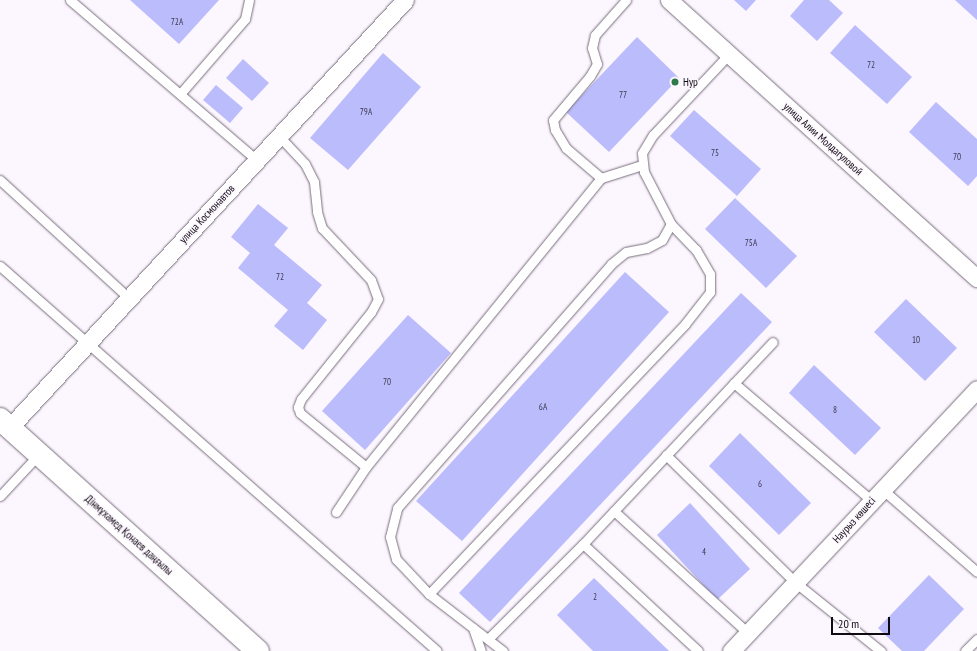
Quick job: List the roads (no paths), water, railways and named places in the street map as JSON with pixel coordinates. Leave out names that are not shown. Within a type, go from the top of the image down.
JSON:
[{"type":"street","name":"улица Космонавтов","points":[[5,424],[87,344],[405,0]]},
{"type":"street","name":"улица Алии Молдагуловой","points":[[669,0],[977,278]]},
{"type":"street","name":"Наурыз көшесі","points":[[731,651],[977,389]]},
{"type":"street","name":"Дінмұхамед Қонаев даңғылы","points":[[5,424],[258,651]]},
{"type":"lane","points":[[70,0],[257,160]]},
{"type":"lane","points":[[180,94],[245,19],[249,0]]},
{"type":"lane","points":[[601,178],[566,148],[555,130],[553,120],[590,76],[596,64],[592,48],[595,35],[626,0]]},
{"type":"lane","points":[[429,594],[685,324],[710,292],[710,274],[696,250],[671,224],[642,165],[642,153],[653,135],[729,54]]},
{"type":"lane","points":[[279,136],[308,170],[314,182],[317,212],[322,228],[370,280],[378,299],[371,312],[301,398],[298,407],[300,413],[366,467]]},
{"type":"lane","points":[[336,512],[366,467],[601,178],[642,165]]},
{"type":"lane","points":[[0,180],[129,298]]},
{"type":"lane","points":[[503,651],[429,594],[396,559],[390,537],[397,508],[611,264],[626,252],[647,248],[662,240],[671,224]]},
{"type":"lane","points":[[0,266],[437,651]]},
{"type":"lane","points":[[488,639],[583,544],[773,342]]},
{"type":"lane","points":[[734,383],[876,495],[977,572]]},
{"type":"lane","points":[[0,496],[39,454]]},
{"type":"lane","points":[[666,455],[796,583],[881,651]]},
{"type":"lane","points":[[614,511],[748,633]]},
{"type":"lane","points":[[583,544],[698,651]]},
{"type":"lane","points":[[473,628],[481,651]]},
{"type":"lane","points":[[965,651],[977,638]]},
{"type":"place","name":"Нур","points":[[675,82]]}]
